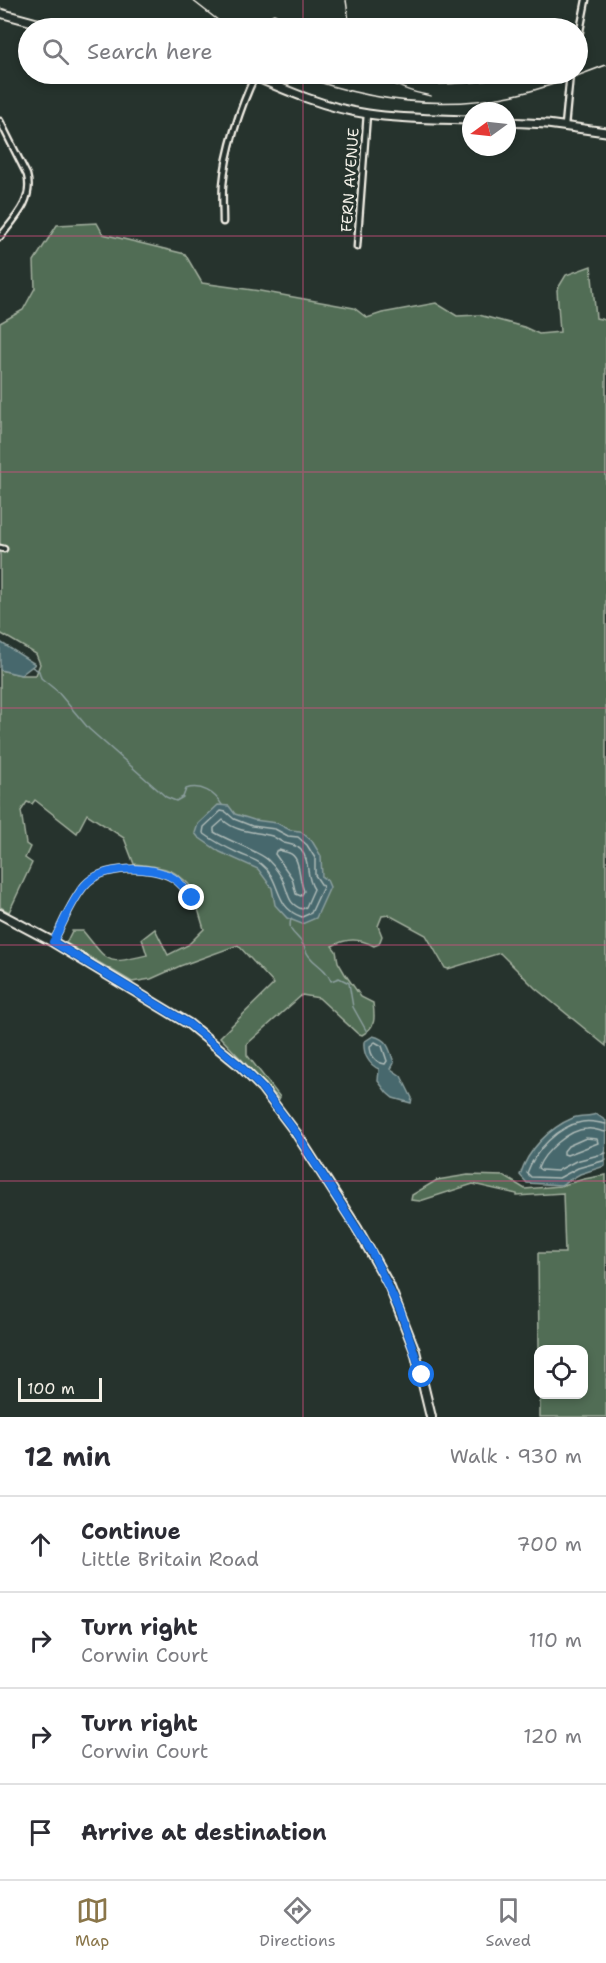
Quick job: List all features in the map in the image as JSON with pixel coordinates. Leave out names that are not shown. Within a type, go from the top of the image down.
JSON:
[{"type":"main road","points":[[0,13],[18,18]]},
{"type":"main road","points":[[274,84],[313,100],[367,114],[462,119]]},
{"type":"main road","points":[[516,123],[606,132]]},
{"type":"main road","points":[[0,914],[53,942],[197,1030],[239,1065],[278,1109],[355,1224],[389,1285],[415,1351],[431,1417]]},
{"type":"street","points":[[582,18],[586,0]]},
{"type":"street","points":[[223,222],[223,185],[227,160],[249,84]]},
{"type":"street","points":[[565,126],[569,84]]},
{"type":"street","name":"FERN AVENUE","points":[[357,247],[367,114]]},
{"type":"street","points":[[0,123],[30,183],[26,202],[0,237]]},
{"type":"street","points":[[53,942],[85,884],[105,871],[119,869],[167,874],[183,886],[192,898]]},
{"type":"green space","points":[[97,223],[103,234],[185,254],[202,283],[354,308],[367,318],[436,303],[457,316],[479,315],[524,327],[539,334],[560,332],[557,290],[566,275],[591,266],[596,318],[606,320],[606,1046],[535,988],[500,953],[448,969],[445,968],[426,935],[389,915],[382,916],[378,926],[382,936],[379,944],[374,946],[353,940],[332,946],[336,951],[338,962],[361,997],[373,1003],[373,1022],[367,1032],[362,1035],[357,1033],[319,998],[302,995],[247,1044],[247,1055],[280,1097],[279,1099],[220,1037],[274,984],[238,945],[151,979],[132,982],[66,943],[72,931],[83,931],[104,956],[115,961],[147,955],[142,939],[155,929],[168,955],[188,945],[204,929],[198,909],[199,895],[177,874],[164,868],[134,864],[124,838],[87,814],[77,833],[35,800],[32,804],[27,802],[21,811],[26,844],[30,847],[25,858],[32,863],[9,912],[0,907],[0,670],[21,675],[36,675],[40,664],[36,654],[0,633],[0,323],[23,310],[35,288],[34,261],[57,225]]},
{"type":"green space","points":[[468,1175],[504,1176],[525,1189],[560,1186],[606,1175],[606,1417],[540,1417],[540,1399],[588,1399],[588,1345],[539,1345],[538,1253],[565,1253],[563,1193],[517,1196],[517,1194],[473,1184],[420,1201],[411,1200],[412,1195],[437,1180]]},
{"type":"water","points":[[0,642],[35,664],[21,675],[0,670]]},
{"type":"water","points":[[218,805],[229,806],[235,814],[254,820],[277,823],[290,830],[300,831],[312,841],[321,856],[322,877],[327,880],[330,887],[316,918],[302,924],[287,918],[275,905],[272,888],[258,869],[220,852],[198,837],[195,833],[198,824]]},
{"type":"water","points":[[373,1036],[378,1037],[388,1046],[394,1063],[391,1069],[401,1076],[412,1098],[411,1103],[393,1098],[378,1081],[379,1069],[370,1062],[364,1046],[364,1042]]},
{"type":"water","points":[[596,1114],[606,1121],[605,1166],[580,1174],[561,1185],[527,1183],[520,1175],[528,1157],[540,1141],[564,1122]]},
{"type":"waterway","points":[[32,667],[39,671],[41,678],[57,691],[89,729],[166,797],[176,801],[183,797],[186,789],[197,788],[211,793],[222,805]]},
{"type":"waterway","points":[[291,919],[292,930],[309,956],[324,970],[331,981],[339,978],[349,983],[353,1007],[367,1032]]},
{"type":"railway","points":[[192,0],[215,18]]},
{"type":"railway","points":[[346,0],[349,18]]},
{"type":"railway","points":[[588,72],[606,65]]},
{"type":"railway","points":[[324,84],[381,97],[439,102],[468,102],[498,98],[554,84]]},
{"type":"railway","points":[[395,84],[431,96]]},
{"type":"route","points":[[192,898],[176,879],[167,874],[119,869],[105,871],[94,876],[85,884],[53,942],[189,1024],[212,1041],[262,1088],[296,1133],[372,1253],[401,1313],[422,1375]]}]
